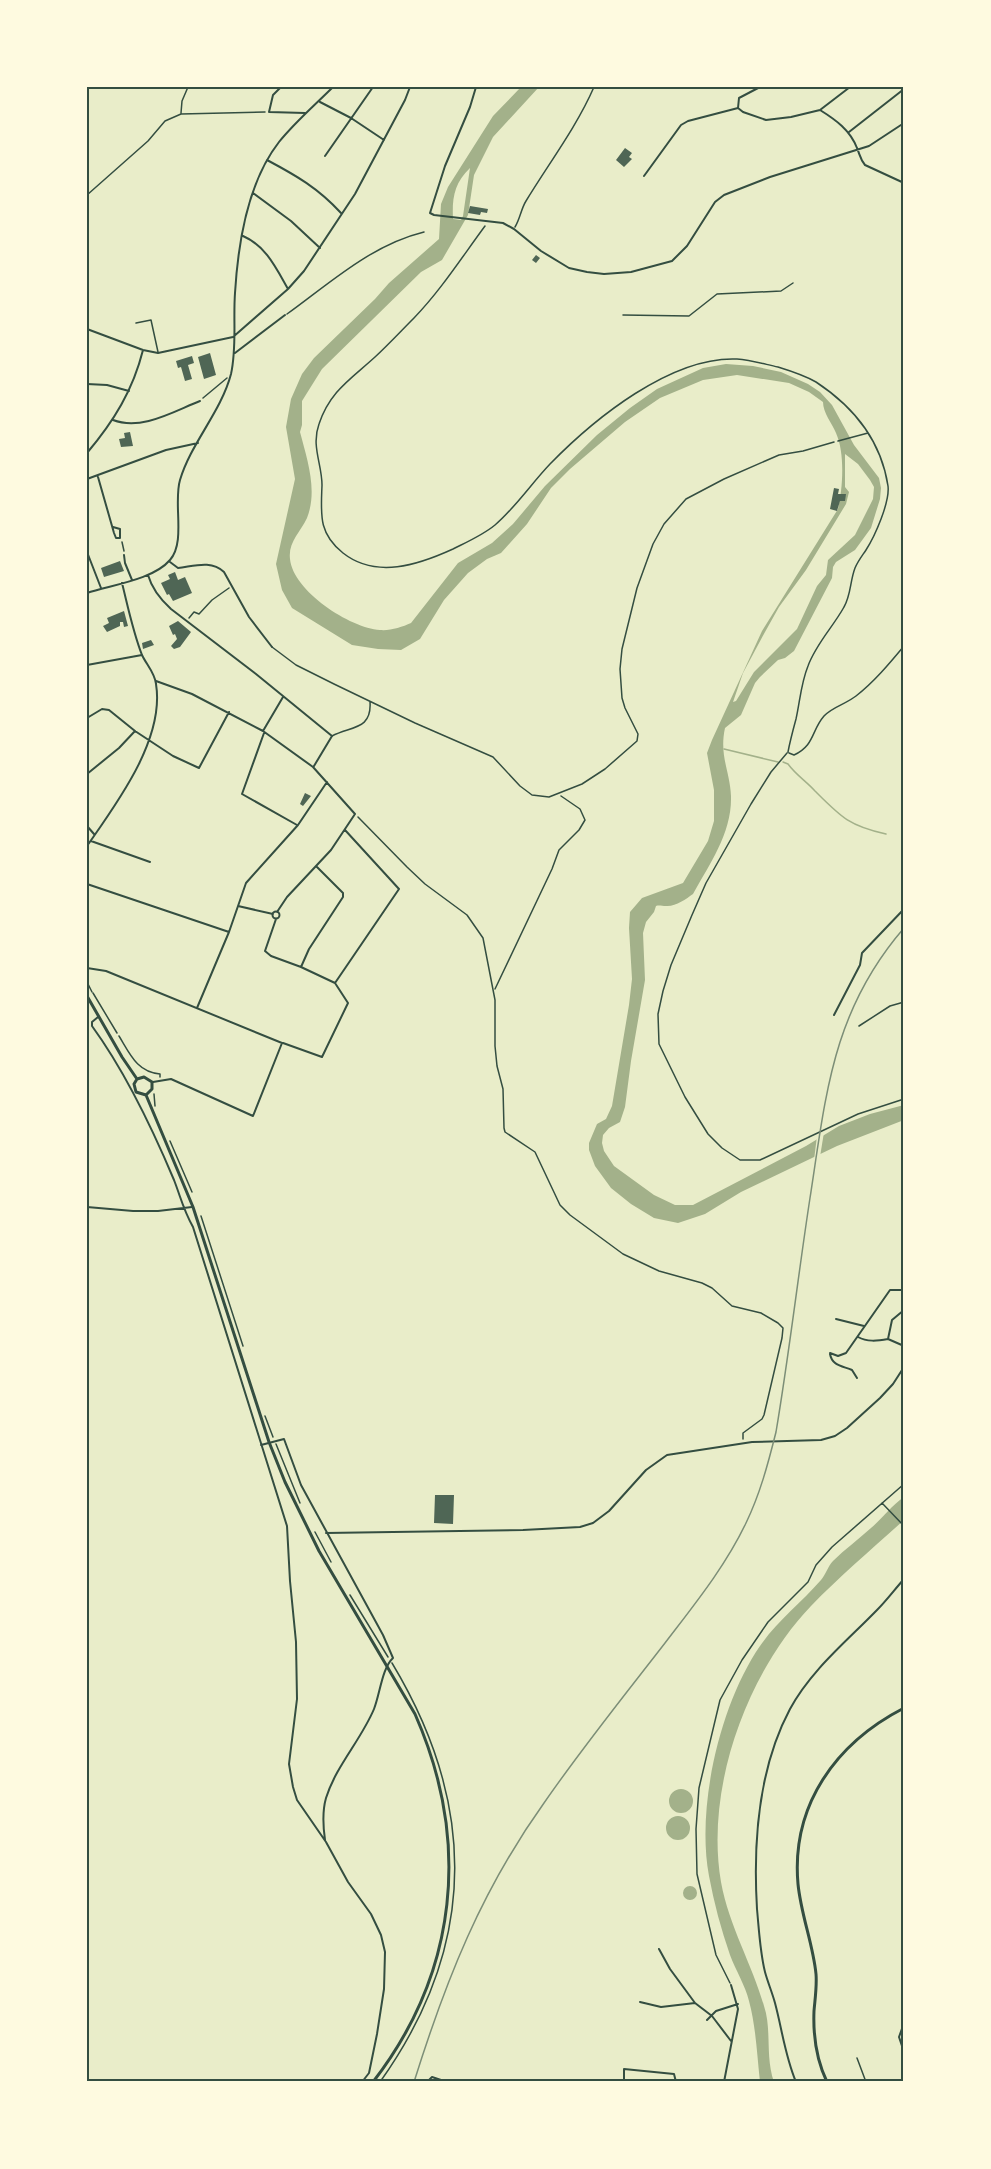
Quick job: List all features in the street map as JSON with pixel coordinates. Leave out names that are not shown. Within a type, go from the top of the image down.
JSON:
[{"type":"main road","points":[[87,996],[137,1079]]},
{"type":"main road","points":[[144,1077],[152,1082],[152,1089],[146,1095],[136,1092],[134,1084],[137,1079],[144,1077]]},
{"type":"main road","points":[[146,1095],[193,1207],[269,1442],[285,1482],[319,1551],[415,1714],[434,1764],[446,1818],[449,1849],[449,1889],[441,1940],[424,1997],[394,2054],[373,2082]]},
{"type":"main road","points":[[827,2082],[816,2046],[814,2029],[816,1974],[802,1914],[797,1873],[798,1848],[803,1823],[816,1789],[853,1741],[874,1725],[904,1708]]},
{"type":"street","points":[[280,87],[273,95],[269,112],[305,113]]},
{"type":"street","points":[[87,593],[148,575],[170,561],[174,554],[178,540],[177,497],[180,480],[211,421],[230,376],[235,353],[233,337],[236,272],[253,193],[267,160],[279,142],[333,87]]},
{"type":"street","points":[[325,156],[373,87]]},
{"type":"street","points":[[87,329],[143,350],[159,353],[233,337],[288,289],[304,271],[355,194],[410,87]]},
{"type":"street","points":[[476,87],[445,166],[430,213],[503,223],[569,268],[586,272],[631,272],[672,261],[687,246],[715,202],[724,195],[752,183],[858,148],[869,147],[904,123]]},
{"type":"street","points":[[738,108],[739,98],[760,87]]},
{"type":"street","points":[[644,177],[681,125],[688,121],[738,108],[749,115],[773,120],[820,110],[850,87]]},
{"type":"street","points":[[849,132],[904,89]]},
{"type":"street","points":[[319,101],[351,118],[384,140]]},
{"type":"street","points":[[820,110],[837,120],[849,132],[865,165],[904,183]]},
{"type":"street","points":[[267,160],[303,179],[325,196],[341,213]]},
{"type":"street","points":[[253,193],[291,221],[320,248]]},
{"type":"street","points":[[243,236],[255,241],[269,257],[288,289]]},
{"type":"street","points":[[235,353],[285,315]]},
{"type":"street","points":[[87,453],[113,420],[129,391],[143,350]]},
{"type":"street","points":[[87,384],[107,385],[129,391]]},
{"type":"street","points":[[113,420],[129,423],[152,420],[200,401]]},
{"type":"street","points":[[87,479],[98,477],[166,450],[198,443]]},
{"type":"street","points":[[98,477],[116,538],[120,538],[120,529],[113,527]]},
{"type":"street","points":[[87,552],[101,588]]},
{"type":"street","points":[[124,555],[132,580]]},
{"type":"street","points":[[170,561],[178,568],[216,566],[224,572],[249,617],[272,647]]},
{"type":"street","points":[[148,575],[160,599],[332,736],[313,768]]},
{"type":"street","points":[[87,846],[120,797],[150,741],[155,723],[156,681],[142,655],[122,583]]},
{"type":"street","points":[[87,665],[142,655]]},
{"type":"street","points":[[156,681],[192,694],[264,732],[313,768],[355,814],[317,867],[287,897],[278,912],[273,914],[238,906]]},
{"type":"street","points":[[283,697],[264,732],[243,796],[298,825]]},
{"type":"street","points":[[87,718],[102,709],[109,710],[135,731],[173,756],[200,768],[229,712]]},
{"type":"street","points":[[87,774],[119,748],[135,731]]},
{"type":"street","points":[[197,1008],[229,932],[246,883],[298,825],[327,782]]},
{"type":"street","points":[[87,826],[94,834]]},
{"type":"street","points":[[335,983],[399,889],[345,830]]},
{"type":"street","points":[[90,841],[150,862]]},
{"type":"street","points":[[301,967],[309,949],[343,897],[343,893],[317,867]]},
{"type":"street","points":[[87,884],[229,932]]},
{"type":"street","points":[[834,1016],[861,965],[862,953],[904,909]]},
{"type":"street","points":[[87,968],[106,971],[322,1057],[348,1003],[335,983],[271,956],[265,951],[276,919],[280,916],[278,912]]},
{"type":"street","points":[[273,914],[276,919]]},
{"type":"street","points":[[98,1017],[92,1022],[92,1026],[121,1072],[138,1105],[174,1181],[182,1208],[201,1247],[212,1292],[287,1526],[296,1642],[297,1699],[290,1752],[290,1775],[297,1800],[326,1842],[348,1882],[371,1914],[381,1935],[385,1952],[384,1989],[377,2034],[369,2073],[362,2082]]},
{"type":"street","points":[[152,1082],[171,1079],[253,1116],[282,1043]]},
{"type":"street","points":[[87,1207],[133,1211],[193,1207]]},
{"type":"street","points":[[857,1378],[852,1370],[835,1365],[830,1353],[838,1356],[846,1353],[890,1290],[904,1290]]},
{"type":"street","points":[[888,1339],[892,1320],[904,1310]]},
{"type":"street","points":[[836,1319],[864,1326]]},
{"type":"street","points":[[858,1337],[862,1340],[888,1339],[904,1346]]},
{"type":"street","points":[[326,1533],[580,1527],[609,1511],[646,1470],[667,1455],[744,1443],[821,1440],[841,1433],[880,1398],[904,1367]]},
{"type":"street","points":[[261,1445],[284,1439],[301,1485],[393,1658],[387,1664],[373,1711],[338,1771],[325,1801],[323,1818],[326,1842]]},
{"type":"street","points":[[795,2082],[775,2002],[765,1973],[759,1932],[756,1842],[764,1782],[790,1708],[806,1685],[904,1579]]},
{"type":"street","points":[[659,1949],[694,2003],[712,2016],[731,2041]]},
{"type":"street","points":[[724,2082],[738,2004],[731,1985]]},
{"type":"street","points":[[639,2002],[661,2007],[694,2003]]},
{"type":"street","points":[[707,2020],[716,2011],[738,2004]]},
{"type":"street","points":[[904,2024],[899,2037],[904,2052]]},
{"type":"street","points":[[624,2082],[624,2069],[674,2074],[675,2082]]},
{"type":"street","points":[[428,2080],[432,2077],[447,2082]]},
{"type":"lane","points":[[136,323],[151,320],[159,353]]},
{"type":"lane","points":[[272,647],[297,665],[415,723],[494,757],[520,786],[532,795],[549,797],[560,794],[582,784],[605,769],[638,741],[638,734],[625,708],[620,687],[622,650],[637,588],[653,544],[671,514],[686,499],[753,465],[779,455],[808,450],[834,442]]},
{"type":"lane","points":[[332,736],[364,722],[370,715],[370,701]]},
{"type":"lane","points":[[93,993],[117,1033]]},
{"type":"lane","points":[[856,2058],[866,2082]]},
{"type":"path","points":[[181,114],[182,101],[188,87]]},
{"type":"path","points":[[514,229],[524,204],[587,103],[594,87]]},
{"type":"path","points":[[87,195],[148,141],[165,121],[181,114],[269,112]]},
{"type":"path","points":[[489,221],[416,317],[349,378],[328,403],[318,427],[316,452],[322,478],[321,521],[324,532],[341,551],[368,567],[388,568],[425,560],[485,533],[496,524],[550,464],[603,418],[654,382],[687,368],[706,363],[736,359],[767,364],[798,373],[827,390],[854,413],[869,432],[881,460],[888,486],[887,498],[875,533],[856,566],[850,593],[844,606],[808,665],[788,752],[771,772],[752,804],[706,884],[692,915],[663,991],[658,1014],[659,1044],[708,1134],[722,1148],[740,1160],[760,1160],[858,1114],[904,1099]]},
{"type":"path","points":[[285,315],[367,256],[399,239],[424,232]]},
{"type":"path","points":[[623,315],[689,316],[717,294],[781,291],[793,283]]},
{"type":"path","points":[[200,401],[230,376]]},
{"type":"path","points":[[834,442],[869,432]]},
{"type":"path","points":[[120,538],[124,555]]},
{"type":"path","points":[[187,621],[194,612],[199,614],[212,600],[232,586]]},
{"type":"path","points":[[788,752],[794,755],[805,748],[813,740],[825,715],[849,702],[864,689],[904,646]]},
{"type":"path","points":[[494,990],[559,850],[583,825],[584,817],[580,809],[560,794]]},
{"type":"path","points":[[355,814],[425,884],[467,915],[483,938],[494,990],[495,1046],[503,1089],[505,1132],[535,1152],[560,1205],[578,1222],[630,1258],[659,1271],[702,1283],[712,1288],[732,1306],[761,1313],[783,1328],[764,1415],[743,1433],[744,1443]]},
{"type":"path","points":[[87,982],[93,993]]},
{"type":"path","points":[[859,1026],[890,1006],[904,1002]]},
{"type":"path","points":[[731,1985],[717,1955],[697,1874],[696,1829],[699,1788],[720,1700],[742,1660],[768,1622],[808,1582],[824,1556],[904,1484]]},
{"type":"path","points":[[882,1502],[904,1526]]},
{"type":"shaded area","points":[[521,87],[539,87],[493,137],[474,175],[468,215],[442,260],[421,272],[322,369],[302,401],[300,432],[306,453],[312,497],[307,518],[291,548],[290,559],[293,571],[312,595],[339,615],[368,628],[388,630],[411,623],[458,563],[492,543],[513,524],[545,486],[597,435],[657,389],[703,368],[726,364],[753,366],[781,372],[820,392],[832,405],[854,445],[879,478],[881,488],[871,528],[855,550],[836,562],[832,578],[794,651],[778,660],[760,677],[741,715],[725,728],[723,747],[731,796],[728,823],[719,847],[693,894],[673,905],[656,906],[646,922],[643,933],[645,980],[625,1107],[620,1122],[609,1128],[603,1135],[602,1143],[604,1151],[614,1166],[654,1195],[675,1205],[693,1205],[806,1146],[839,1126],[870,1114],[904,1105],[904,1120],[837,1146],[741,1192],[705,1214],[678,1223],[654,1218],[611,1188],[595,1166],[589,1150],[589,1143],[597,1124],[606,1119],[612,1106],[632,979],[630,912],[642,898],[683,883],[708,841],[714,821],[714,790],[707,753],[712,740],[762,631],[838,509],[842,481],[841,450],[823,402],[809,392],[789,383],[737,375],[703,380],[660,398],[625,422],[570,469],[551,488],[527,524],[501,553],[487,559],[468,573],[444,600],[420,639],[401,650],[352,645],[292,608],[282,590],[276,564],[295,479],[286,427],[291,399],[302,374],[314,358],[389,283],[439,239],[441,204],[448,187],[493,116]],"holes":[[[470,168],[463,216],[461,220],[453,219],[457,185]],[[845,454],[858,464],[870,480],[874,487],[873,499],[855,535],[828,560],[826,575],[817,586],[797,629],[754,672],[736,701],[733,702],[743,673],[779,607],[806,570],[846,504],[849,492],[845,487]]]},
{"type":"shaded area","points":[[904,1497],[904,1520],[811,1606],[767,1665],[750,1699],[725,1772],[719,1809],[718,1846],[721,1882],[729,1914],[759,1990],[768,2024],[770,2063],[774,2082],[760,2082],[755,2031],[749,2001],[732,1961],[715,1906],[709,1876],[706,1819],[715,1757],[733,1697],[760,1646],[774,1628],[821,1580],[833,1561]]},
{"type":"shaded area","points":[[681,1789],[689,1793],[693,1801],[689,1809],[681,1813],[673,1809],[669,1801],[673,1793]]},
{"type":"shaded area","points":[[678,1816],[683,1817],[689,1823],[689,1833],[683,1839],[678,1840],[673,1839],[667,1833],[666,1828],[667,1823],[673,1817]]},
{"type":"shaded area","points":[[690,1886],[695,1888],[697,1893],[695,1898],[690,1900],[685,1898],[683,1893],[685,1888]]},
{"type":"pier","points":[[824,1132],[820,1157],[814,1160],[817,1136]]},
{"type":"building","points":[[625,148],[632,153],[629,157],[632,159],[624,167],[616,160]]},
{"type":"building","points":[[470,206],[488,209],[487,213],[481,212],[480,215],[468,213]]},
{"type":"building","points":[[536,255],[540,258],[536,263],[532,260]]},
{"type":"building","points":[[210,353],[216,375],[204,379],[198,357]]},
{"type":"building","points":[[192,356],[194,363],[188,365],[192,379],[185,381],[181,367],[178,368],[176,361]]},
{"type":"building","points":[[130,432],[133,446],[121,447],[119,439],[125,438],[124,433]]},
{"type":"building","points":[[834,488],[839,489],[838,494],[846,494],[845,501],[840,501],[837,511],[830,509]]},
{"type":"building","points":[[120,561],[124,571],[104,577],[101,568]]},
{"type":"building","points":[[175,572],[178,580],[185,577],[192,593],[173,601],[161,583],[170,579],[168,575]]},
{"type":"building","points":[[124,611],[128,626],[124,627],[123,622],[120,622],[120,626],[107,632],[103,626],[109,623],[107,618]]},
{"type":"building","points":[[178,621],[191,632],[180,647],[174,649],[171,646],[177,639],[169,626]]},
{"type":"building","points":[[151,640],[154,645],[143,649],[142,643]]},
{"type":"building","points":[[305,793],[311,796],[303,806],[300,804]]},
{"type":"building","points":[[435,1495],[454,1495],[453,1524],[434,1523]]},
{"type":"waterway","points":[[724,749],[778,762]]},
{"type":"waterway","points":[[783,762],[788,764],[846,819],[863,828],[886,834]]},
{"type":"railway","points":[[414,2082],[439,2008],[467,1937],[502,1869],[573,1762],[687,1614],[729,1555],[751,1512],[776,1432],[821,1124],[836,1056],[861,991],[880,959],[904,928]]}]
